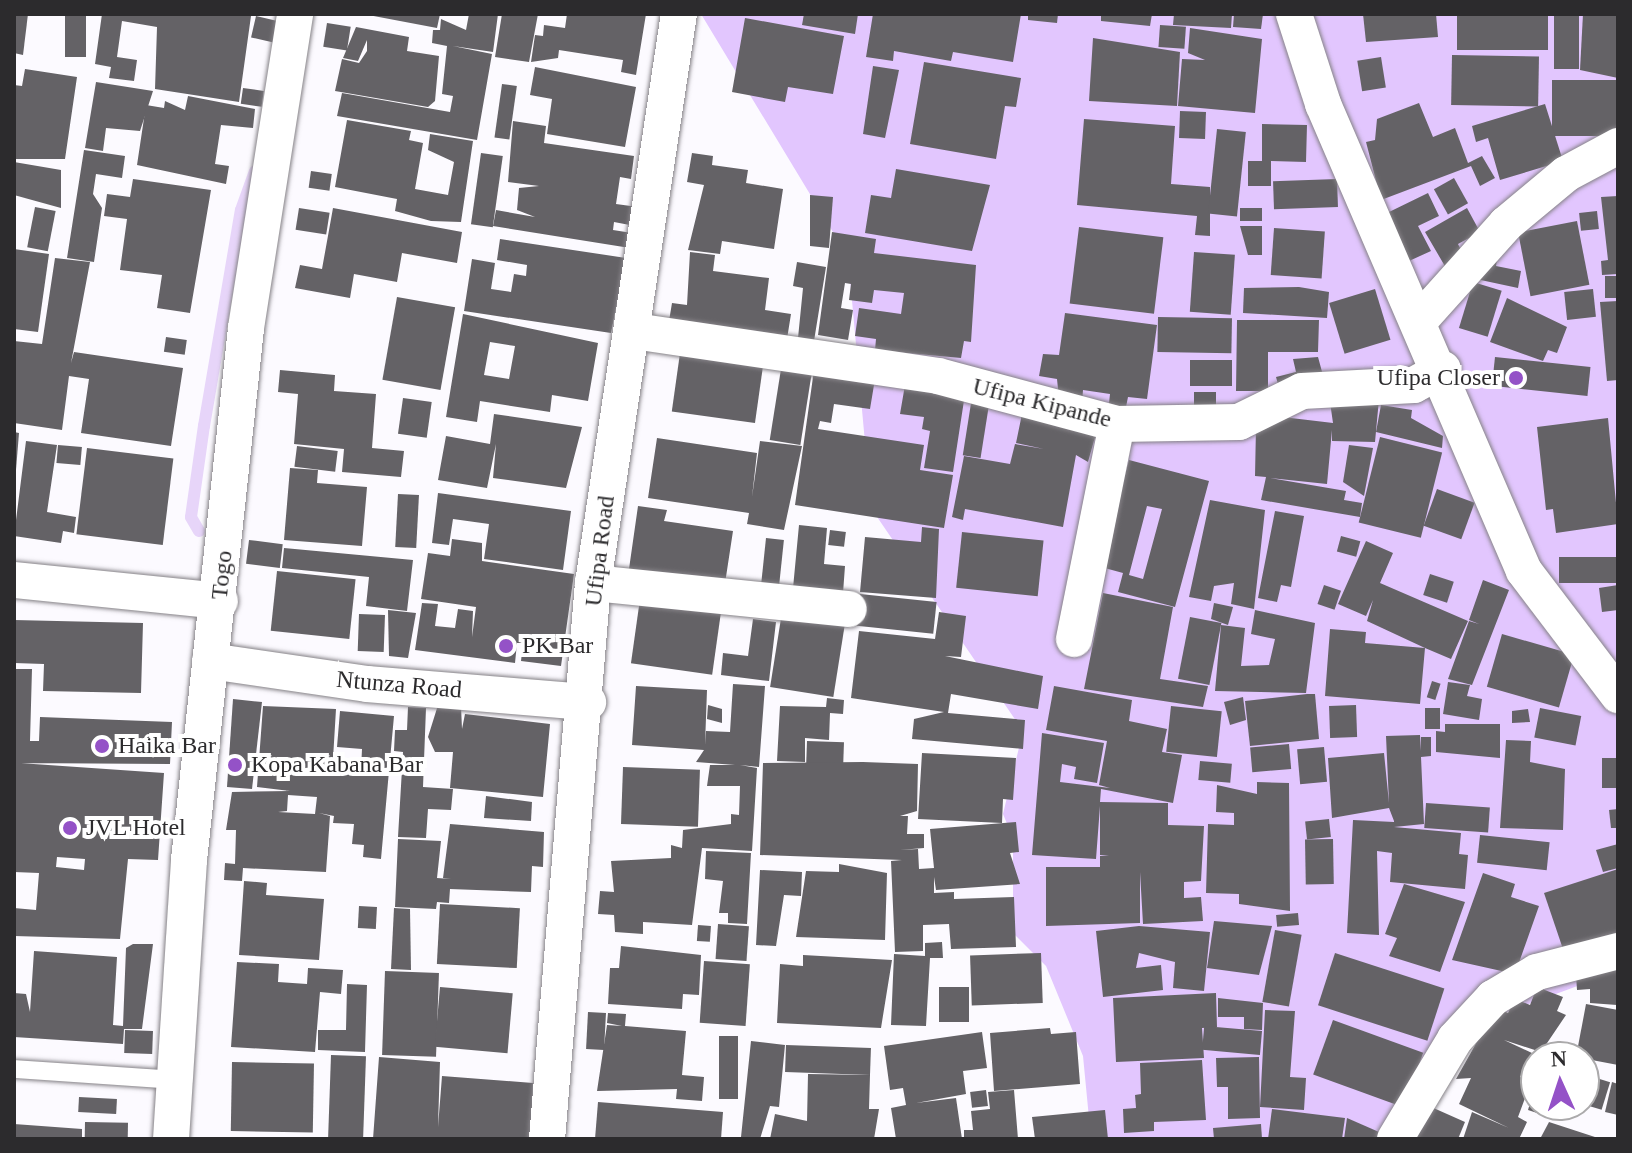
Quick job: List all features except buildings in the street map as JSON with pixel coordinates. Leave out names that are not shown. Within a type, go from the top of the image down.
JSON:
[{"type":"street","name":"Togo","points":[[171,1139],[210,661],[220,601],[246,328],[295,14]]},
{"type":"street","name":"Ufipa Road","points":[[547,1139],[588,702],[593,583],[634,331],[679,14]]},
{"type":"street","points":[[1294,14],[1323,104],[1443,369],[1524,571],[1618,695]]},
{"type":"street","points":[[1420,320],[1506,224],[1566,174],[1618,146]]},
{"type":"street","name":"Ufipa Kipande","points":[[634,331],[938,376],[1117,424],[1239,422],[1302,391],[1414,385],[1443,369]]},
{"type":"street","points":[[1074,639],[1117,424]]},
{"type":"street","points":[[14,580],[220,601]]},
{"type":"street","points":[[593,583],[849,609]]},
{"type":"street","name":"Ntunza Road","points":[[210,661],[367,684],[588,702]]},
{"type":"street","points":[[1395,1139],[1455,1039],[1493,998],[1537,972],[1618,951]]},
{"type":"lane","points":[[14,1069],[175,1080]]},
{"type":"shaded area","points":[[701,14],[1618,14],[1618,971],[1485,1020],[1401,1139],[1091,1139],[1083,1056],[1046,966],[1013,933],[1013,838],[1003,814],[1023,731],[871,508],[848,257]]},
{"type":"waterway","points":[[199,531],[191,517],[204,426],[241,210],[255,171]]},
{"type":"place","name":"Ufipa Closer","points":[[1516,378]]},
{"type":"place","name":"PK Bar","points":[[506,646]]},
{"type":"place","name":"Haika Bar","points":[[102,746]]},
{"type":"place","name":"Kopa Kabana Bar","points":[[235,765]]},
{"type":"place","name":"JVL Hotel","points":[[70,828]]}]
